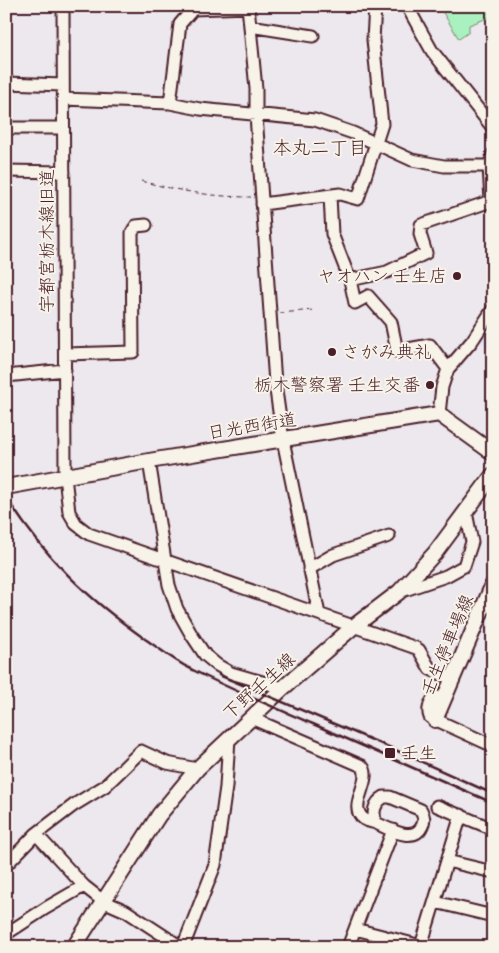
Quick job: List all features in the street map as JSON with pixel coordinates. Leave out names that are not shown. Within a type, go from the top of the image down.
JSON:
[{"type":"main road","name":"日光西街道","points":[[6,487],[149,461],[439,414]]},
{"type":"main road","points":[[439,414],[493,453]]},
{"type":"main road","name":"下野壬生線","points":[[74,947],[159,815],[197,769],[353,627],[399,592],[435,553],[493,475]]},
{"type":"main road","name":"壬生停車場線","points":[[435,720],[493,584]]},
{"type":"street","name":"宇都宮栃木線旧道","points":[[63,6],[65,476],[69,512],[76,524],[90,534],[416,648],[430,669],[452,679]]},
{"type":"street","points":[[262,200],[340,194],[358,199],[382,124],[373,40],[376,6]]},
{"type":"street","points":[[407,6],[432,51],[491,123]]},
{"type":"street","points":[[170,103],[180,24],[193,9],[248,7],[256,89],[256,115],[275,383],[282,440],[319,614]]},
{"type":"street","points":[[250,26],[313,36]]},
{"type":"street","points":[[6,83],[63,85]]},
{"type":"street","points":[[63,99],[170,103],[256,115],[315,120],[353,133],[412,160],[444,166],[489,166]]},
{"type":"street","points":[[6,128],[63,128]]},
{"type":"street","points":[[350,280],[387,272],[426,253],[420,234],[422,225],[491,201],[489,166],[493,154]]},
{"type":"street","points":[[6,170],[64,172]]},
{"type":"street","points":[[330,196],[332,234],[350,280],[355,303],[368,296],[392,322],[398,350],[430,345],[448,369]]},
{"type":"street","points":[[65,354],[133,352],[132,233],[136,226],[146,225]]},
{"type":"street","points":[[439,414],[442,388],[448,369],[472,341],[493,309]]},
{"type":"street","points":[[6,376],[65,370]]},
{"type":"street","points":[[149,461],[169,585],[177,609],[206,655],[217,665],[231,673],[284,688]]},
{"type":"street","points":[[399,592],[446,576],[464,566],[472,542],[466,512]]},
{"type":"street","points":[[309,569],[333,555],[389,536]]},
{"type":"street","points":[[251,718],[362,766],[366,775],[358,802],[360,814],[364,819],[376,824],[408,835],[414,835],[420,831],[424,822],[424,815],[422,810],[390,797],[384,797],[378,800],[375,807],[373,815],[376,824]]},
{"type":"street","points":[[435,720],[493,746]]},
{"type":"street","points":[[36,834],[84,886],[103,901],[126,911],[182,947],[215,865],[226,787],[229,738]]},
{"type":"street","points":[[6,864],[36,834],[74,805],[105,786],[141,751],[167,763],[197,769]]},
{"type":"street","points":[[437,806],[493,829]]},
{"type":"street","points":[[355,929],[404,944],[423,946],[461,816]]},
{"type":"street","points":[[348,947],[393,830]]},
{"type":"street","points":[[447,861],[493,872]]},
{"type":"street","points":[[6,934],[84,886]]},
{"type":"street","points":[[435,902],[493,916]]},
{"type":"path","points":[[141,181],[175,190],[205,195],[262,200]]},
{"type":"path","points":[[270,314],[314,310]]},
{"type":"shaded area","points":[[493,322],[493,345],[490,349],[479,340]]},
{"type":"green space","points":[[439,6],[493,6],[493,16],[469,25],[469,32],[459,39]]},
{"type":"railway","points":[[6,497],[36,539],[85,592],[177,662],[235,690],[493,803]]},
{"type":"railway","points":[[219,675],[391,748],[493,794]]},
{"type":"place","name":"ヤオハン 壬生店","points":[[457,276]]},
{"type":"place","name":"さがみ典礼","points":[[332,352]]},
{"type":"place","name":"栃木警察署 壬生交番","points":[[430,385]]},
{"type":"place","name":"壬生","points":[[390,753]]},
{"type":"district","name":"本丸二丁目","points":[[320,147]]}]
